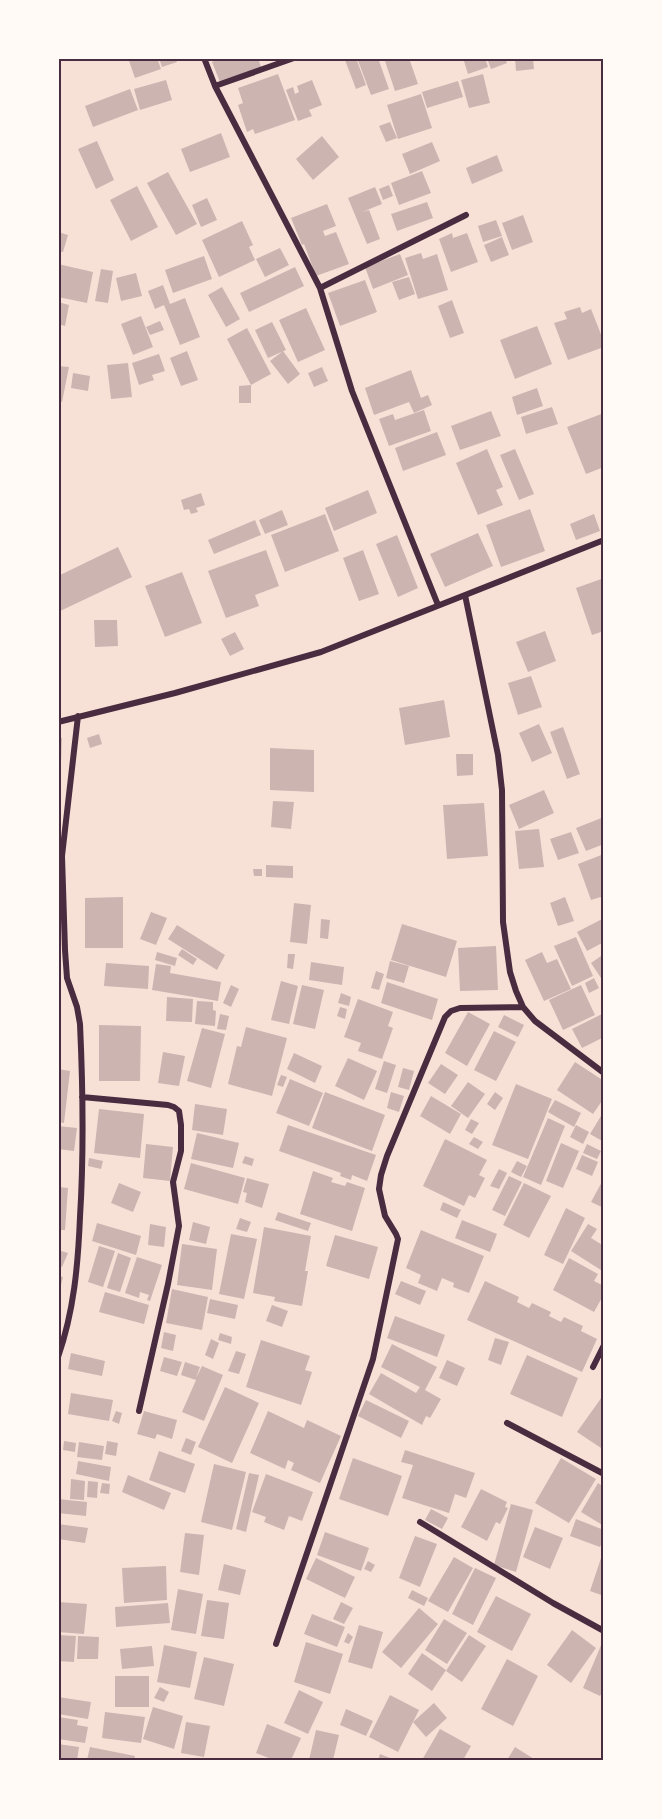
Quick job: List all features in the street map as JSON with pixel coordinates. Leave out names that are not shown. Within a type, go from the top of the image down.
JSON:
[{"type":"street","points":[[204,58],[215,86],[320,288],[352,391],[438,605]]},
{"type":"street","points":[[215,86],[294,58]]},
{"type":"street","points":[[320,288],[466,215]]},
{"type":"street","points":[[58,722],[175,693],[321,651],[603,540]]},
{"type":"street","points":[[465,595],[498,755],[502,790],[503,922],[510,972],[523,1007],[535,1021],[603,1073]]},
{"type":"street","points":[[58,1357],[77,1273],[83,1172],[80,1024],[67,978],[63,856],[78,716]]},
{"type":"street","points":[[276,1644],[373,1359],[398,1239],[385,1216],[379,1189],[387,1156],[445,1017],[451,1011],[460,1008],[523,1007]]},
{"type":"street","points":[[82,1097],[168,1105],[179,1111],[181,1151],[173,1182],[179,1226],[139,1411]]},
{"type":"street","points":[[593,1367],[603,1345]]},
{"type":"street","points":[[507,1423],[603,1474]]},
{"type":"street","points":[[420,1522],[534,1592],[603,1631]]},
{"type":"building","points":[[128,58],[157,58],[161,69],[135,78]]},
{"type":"building","points":[[159,58],[175,58],[177,62],[162,67]]},
{"type":"building","points":[[220,58],[258,58],[261,67],[220,82],[212,62]]},
{"type":"building","points":[[356,58],[366,85],[356,89],[345,60]]},
{"type":"building","points":[[357,58],[378,58],[389,89],[371,95]]},
{"type":"building","points":[[384,58],[409,58],[418,84],[395,91]]},
{"type":"building","points":[[463,58],[485,58],[488,67],[468,74]]},
{"type":"building","points":[[487,58],[505,58],[507,63],[491,69]]},
{"type":"building","points":[[515,58],[533,58],[534,69],[516,71]]},
{"type":"building","points":[[278,74],[295,120],[255,134],[253,129],[247,132],[238,105],[243,103],[238,88]]},
{"type":"building","points":[[483,74],[490,103],[469,108],[461,80]]},
{"type":"building","points":[[166,80],[172,100],[140,110],[134,89]]},
{"type":"building","points":[[312,80],[322,105],[309,110],[312,116],[298,121],[286,90],[293,87],[295,94],[299,92],[297,86]]},
{"type":"building","points":[[458,81],[463,97],[427,108],[422,92]]},
{"type":"building","points":[[130,89],[138,110],[93,127],[85,106]]},
{"type":"building","points":[[421,94],[432,128],[398,139],[387,105]]},
{"type":"building","points":[[390,122],[397,138],[386,142],[379,126]]},
{"type":"building","points":[[221,133],[230,157],[190,172],[181,149]]},
{"type":"building","points":[[322,136],[339,157],[313,180],[296,159]]},
{"type":"building","points":[[97,141],[114,180],[96,189],[78,149]]},
{"type":"building","points":[[432,142],[440,161],[410,174],[402,154]]},
{"type":"building","points":[[497,155],[503,171],[472,184],[466,168]]},
{"type":"building","points":[[422,171],[431,193],[399,205],[391,183]]},
{"type":"building","points":[[168,172],[197,224],[176,235],[147,183]]},
{"type":"building","points":[[389,185],[393,196],[383,200],[379,189]]},
{"type":"building","points":[[137,186],[158,227],[131,241],[110,200]]},
{"type":"building","points":[[375,187],[382,204],[362,212],[369,210],[380,239],[367,244],[348,198]]},
{"type":"building","points":[[207,198],[217,220],[201,227],[192,205]]},
{"type":"building","points":[[427,202],[433,218],[397,231],[391,214]]},
{"type":"building","points":[[327,204],[336,226],[323,231],[325,236],[336,232],[349,264],[316,276],[291,218]]},
{"type":"building","points":[[523,215],[533,242],[512,250],[502,223]]},
{"type":"building","points":[[496,220],[502,236],[483,242],[478,226]]},
{"type":"building","points":[[242,221],[253,245],[249,247],[255,260],[219,277],[202,240]]},
{"type":"building","points":[[58,232],[68,235],[63,252],[58,251]]},
{"type":"building","points":[[452,233],[453,238],[467,233],[478,262],[451,272],[439,239]]},
{"type":"building","points":[[502,237],[509,255],[491,262],[484,245]]},
{"type":"building","points":[[280,248],[289,265],[265,277],[256,259]]},
{"type":"building","points":[[421,253],[423,259],[437,254],[448,290],[418,299],[405,258]]},
{"type":"building","points":[[400,254],[408,275],[373,289],[365,267]]},
{"type":"building","points":[[204,256],[212,279],[173,293],[165,270]]},
{"type":"building","points":[[58,264],[93,272],[87,303],[58,297]]},
{"type":"building","points":[[295,267],[304,286],[249,312],[240,293]]},
{"type":"building","points":[[101,269],[113,271],[108,303],[95,301]]},
{"type":"building","points":[[136,273],[142,296],[121,301],[116,278]]},
{"type":"building","points":[[409,277],[415,294],[399,300],[392,282]]},
{"type":"building","points":[[365,280],[377,312],[340,326],[328,293]]},
{"type":"building","points":[[163,285],[170,304],[185,298],[200,337],[180,345],[164,305],[155,309],[148,291]]},
{"type":"building","points":[[222,287],[240,319],[226,327],[208,295]]},
{"type":"building","points":[[452,300],[464,333],[450,338],[438,306]]},
{"type":"building","points":[[58,302],[69,305],[65,326],[58,324]]},
{"type":"building","points":[[580,307],[582,313],[591,309],[604,347],[568,360],[554,323],[567,319],[564,312]]},
{"type":"building","points":[[306,308],[325,350],[298,362],[279,320]]},
{"type":"building","points":[[141,316],[153,347],[133,355],[121,324]]},
{"type":"building","points":[[160,321],[164,330],[150,335],[146,327]]},
{"type":"building","points":[[272,322],[286,350],[268,358],[255,330]]},
{"type":"building","points":[[537,326],[552,364],[515,379],[500,340]]},
{"type":"building","points":[[247,328],[271,374],[251,385],[227,339]]},
{"type":"building","points":[[187,351],[198,380],[181,386],[170,358]]},
{"type":"building","points":[[283,351],[300,374],[288,384],[270,361]]},
{"type":"building","points":[[159,354],[165,371],[152,375],[154,380],[139,385],[132,363]]},
{"type":"building","points":[[128,363],[132,397],[111,399],[107,365]]},
{"type":"building","points":[[58,366],[69,367],[62,402],[58,401]]},
{"type":"building","points":[[322,367],[328,381],[314,387],[308,373]]},
{"type":"building","points":[[411,370],[421,398],[428,395],[432,405],[414,413],[409,402],[374,415],[365,388]]},
{"type":"building","points":[[73,373],[90,376],[88,391],[71,388]]},
{"type":"building","points":[[251,385],[251,403],[239,403],[239,386]]},
{"type":"building","points":[[537,388],[543,406],[517,415],[512,397]]},
{"type":"building","points":[[552,407],[558,424],[526,434],[521,417]]},
{"type":"building","points":[[424,410],[431,431],[389,446],[379,419],[393,414],[395,420]]},
{"type":"building","points":[[491,411],[501,436],[460,450],[451,426]]},
{"type":"building","points":[[604,413],[604,467],[586,474],[567,427]]},
{"type":"building","points":[[437,432],[446,455],[403,471],[395,448]]},
{"type":"building","points":[[487,449],[503,487],[496,490],[503,505],[478,515],[456,463]]},
{"type":"building","points":[[515,449],[534,494],[519,500],[500,455]]},
{"type":"building","points":[[368,490],[377,513],[334,531],[325,508]]},
{"type":"building","points":[[201,493],[205,505],[196,508],[198,512],[191,514],[189,509],[184,510],[181,500]]},
{"type":"building","points":[[530,509],[545,551],[501,567],[486,525]]},
{"type":"building","points":[[282,510],[288,525],[265,534],[259,520]]},
{"type":"building","points":[[325,514],[339,551],[285,572],[271,535]]},
{"type":"building","points":[[594,514],[600,531],[576,540],[570,524]]},
{"type":"building","points":[[255,520],[261,535],[214,554],[208,540]]},
{"type":"building","points":[[478,533],[493,566],[445,587],[430,554]]},
{"type":"building","points":[[397,535],[418,588],[398,597],[376,544]]},
{"type":"building","points":[[118,547],[132,577],[58,612],[58,576]]},
{"type":"building","points":[[266,550],[279,586],[255,595],[259,606],[226,618],[208,571]]},
{"type":"building","points":[[363,550],[379,594],[359,601],[343,558]]},
{"type":"building","points":[[182,572],[202,623],[165,637],[145,586]]},
{"type":"building","points":[[604,578],[604,631],[592,635],[576,588]]},
{"type":"building","points":[[94,620],[117,620],[118,646],[95,647]]},
{"type":"building","points":[[545,631],[556,661],[528,672],[516,642]]},
{"type":"building","points":[[235,632],[244,649],[230,656],[221,639]]},
{"type":"building","points":[[531,676],[542,707],[518,715],[508,683]]},
{"type":"building","points":[[444,700],[450,737],[405,745],[399,708]]},
{"type":"building","points":[[539,724],[552,753],[532,762],[519,733]]},
{"type":"building","points":[[563,727],[580,774],[567,779],[550,732]]},
{"type":"building","points":[[99,734],[102,744],[90,748],[87,738]]},
{"type":"building","points":[[58,738],[62,738],[61,763],[58,763]]},
{"type":"building","points":[[270,748],[314,750],[314,792],[270,790]]},
{"type":"building","points":[[456,754],[473,754],[473,775],[457,776]]},
{"type":"building","points":[[544,790],[554,813],[519,829],[509,805]]},
{"type":"building","points":[[273,801],[294,802],[291,829],[271,827]]},
{"type":"building","points":[[484,803],[488,856],[447,859],[443,805]]},
{"type":"building","points":[[604,817],[604,844],[586,851],[576,828]]},
{"type":"building","points":[[539,829],[544,867],[519,869],[515,831]]},
{"type":"building","points":[[571,832],[579,853],[558,860],[550,839]]},
{"type":"building","points":[[604,854],[604,896],[591,900],[578,864]]},
{"type":"building","points":[[266,865],[293,866],[293,878],[266,877]]},
{"type":"building","points":[[253,869],[262,869],[262,876],[254,876]]},
{"type":"building","points":[[123,897],[123,948],[85,948],[85,898]]},
{"type":"building","points":[[565,897],[574,921],[558,926],[550,903]]},
{"type":"building","points":[[294,903],[311,905],[307,944],[290,942]]},
{"type":"building","points":[[151,912],[167,918],[156,945],[140,939]]},
{"type":"building","points":[[604,918],[604,942],[587,951],[577,932]]},
{"type":"building","points":[[321,919],[330,920],[328,939],[320,938]]},
{"type":"building","points":[[402,924],[457,941],[446,977],[391,960]]},
{"type":"building","points":[[177,925],[225,955],[217,970],[168,939]]},
{"type":"building","points":[[576,937],[593,976],[572,986],[554,946]]},
{"type":"building","points":[[496,946],[498,990],[460,991],[458,948]]},
{"type":"building","points":[[182,949],[197,959],[193,965],[178,955]]},
{"type":"building","points":[[157,952],[177,958],[175,966],[155,960]]},
{"type":"building","points":[[542,952],[547,963],[557,959],[571,989],[544,1001],[525,960]]},
{"type":"building","points":[[288,954],[295,954],[293,969],[287,968]]},
{"type":"building","points":[[604,954],[604,976],[601,978],[591,963]]},
{"type":"building","points":[[390,961],[409,966],[404,983],[386,978]]},
{"type":"building","points":[[311,962],[344,967],[342,985],[309,980]]},
{"type":"building","points":[[106,963],[149,966],[148,989],[104,986]]},
{"type":"building","points":[[156,964],[171,966],[170,973],[221,982],[218,1001],[152,990]]},
{"type":"building","points":[[376,971],[384,974],[379,990],[371,988]]},
{"type":"building","points":[[594,978],[599,988],[589,993],[585,983]]},
{"type":"building","points":[[281,981],[298,986],[289,1024],[271,1020]]},
{"type":"building","points":[[387,982],[438,999],[432,1020],[381,1003]]},
{"type":"building","points":[[231,985],[239,989],[231,1007],[223,1003]]},
{"type":"building","points":[[302,985],[324,990],[315,1029],[293,1024]]},
{"type":"building","points":[[581,985],[595,1015],[563,1030],[549,1000]]},
{"type":"building","points":[[341,993],[351,997],[349,1006],[338,1003]]},
{"type":"building","points":[[167,997],[193,999],[192,1022],[166,1021]]},
{"type":"building","points":[[358,999],[393,1012],[388,1026],[393,1028],[382,1059],[358,1051],[361,1043],[344,1037]]},
{"type":"building","points":[[197,1001],[213,1002],[213,1010],[216,1011],[215,1026],[195,1024]]},
{"type":"building","points":[[340,1007],[347,1009],[345,1019],[337,1016]]},
{"type":"building","points":[[468,1012],[490,1024],[467,1066],[445,1053]]},
{"type":"building","points":[[604,1013],[604,1037],[582,1048],[572,1029]]},
{"type":"building","points":[[220,1014],[229,1016],[226,1030],[217,1029]]},
{"type":"building","points":[[504,1015],[524,1025],[518,1037],[498,1027]]},
{"type":"building","points":[[99,1025],[141,1026],[140,1081],[99,1081]]},
{"type":"building","points":[[246,1027],[287,1038],[272,1096],[228,1084],[237,1046],[241,1047]]},
{"type":"building","points":[[202,1028],[225,1034],[211,1088],[187,1081]]},
{"type":"building","points":[[494,1031],[516,1042],[496,1081],[474,1070]]},
{"type":"building","points":[[163,1052],[185,1056],[179,1086],[158,1083]]},
{"type":"building","points":[[294,1053],[322,1066],[315,1083],[287,1069]]},
{"type":"building","points":[[348,1058],[377,1071],[364,1100],[335,1086]]},
{"type":"building","points":[[384,1061],[396,1065],[387,1093],[375,1089]]},
{"type":"building","points":[[575,1062],[604,1081],[604,1098],[593,1114],[557,1090]]},
{"type":"building","points":[[441,1064],[458,1075],[445,1094],[428,1083]]},
{"type":"building","points":[[403,1068],[414,1071],[409,1090],[398,1087]]},
{"type":"building","points":[[58,1069],[70,1071],[64,1123],[58,1122]]},
{"type":"building","points":[[281,1075],[287,1077],[283,1087],[277,1085]]},
{"type":"building","points":[[290,1079],[323,1093],[309,1126],[276,1113]]},
{"type":"building","points":[[468,1082],[485,1094],[468,1118],[451,1106]]},
{"type":"building","points":[[516,1084],[552,1099],[528,1159],[492,1145]]},
{"type":"building","points":[[325,1092],[385,1115],[372,1151],[312,1128]]},
{"type":"building","points":[[391,1092],[404,1096],[399,1112],[387,1108]]},
{"type":"building","points":[[495,1092],[503,1098],[495,1110],[487,1104]]},
{"type":"building","points":[[431,1096],[461,1114],[450,1134],[420,1116]]},
{"type":"building","points":[[555,1100],[581,1113],[574,1127],[548,1112]]},
{"type":"building","points":[[195,1104],[227,1109],[223,1135],[192,1130]]},
{"type":"building","points":[[99,1109],[144,1114],[140,1158],[94,1153]]},
{"type":"building","points":[[604,1111],[604,1142],[590,1134]]},
{"type":"building","points":[[548,1118],[565,1126],[541,1185],[523,1177]]},
{"type":"building","points":[[471,1119],[479,1123],[472,1134],[465,1130]]},
{"type":"building","points":[[288,1125],[376,1155],[367,1181],[352,1175],[351,1180],[340,1176],[341,1173],[279,1151]]},
{"type":"building","points":[[576,1125],[589,1132],[583,1144],[570,1137]]},
{"type":"building","points":[[58,1126],[77,1128],[74,1151],[58,1149]]},
{"type":"building","points":[[197,1133],[239,1143],[233,1168],[191,1159]]},
{"type":"building","points":[[474,1137],[483,1142],[478,1149],[469,1144]]},
{"type":"building","points":[[445,1139],[487,1160],[479,1175],[485,1178],[475,1198],[469,1195],[464,1206],[423,1186]]},
{"type":"building","points":[[561,1143],[579,1151],[563,1188],[546,1181]]},
{"type":"building","points":[[146,1144],[173,1147],[170,1181],[143,1178]]},
{"type":"building","points":[[587,1144],[601,1151],[597,1159],[583,1153]]},
{"type":"building","points":[[582,1155],[598,1162],[592,1176],[576,1169]]},
{"type":"building","points":[[245,1156],[254,1159],[252,1166],[242,1163]]},
{"type":"building","points":[[89,1158],[103,1161],[101,1169],[88,1166]]},
{"type":"building","points":[[517,1161],[527,1166],[521,1177],[511,1172]]},
{"type":"building","points":[[191,1163],[245,1178],[238,1204],[184,1189]]},
{"type":"building","points":[[499,1169],[507,1173],[499,1189],[490,1186]]},
{"type":"building","points":[[313,1171],[333,1178],[331,1182],[345,1186],[347,1182],[365,1188],[352,1231],[300,1214]]},
{"type":"building","points":[[509,1176],[522,1182],[505,1216],[492,1210]]},
{"type":"building","points":[[247,1178],[269,1184],[262,1208],[245,1202],[247,1193],[243,1192]]},
{"type":"building","points":[[604,1178],[604,1208],[591,1202]]},
{"type":"building","points":[[119,1183],[141,1192],[133,1212],[111,1203]]},
{"type":"building","points":[[524,1183],[551,1196],[529,1238],[503,1225]]},
{"type":"building","points":[[58,1187],[68,1188],[65,1230],[58,1230]]},
{"type":"building","points":[[443,1202],[461,1210],[457,1218],[440,1210]]},
{"type":"building","points":[[566,1208],[585,1218],[563,1264],[544,1255]]},
{"type":"building","points":[[278,1212],[311,1223],[308,1231],[275,1220]]},
{"type":"building","points":[[240,1218],[251,1222],[247,1232],[236,1229]]},
{"type":"building","points":[[462,1220],[497,1234],[490,1252],[455,1238]]},
{"type":"building","points":[[193,1222],[210,1227],[206,1244],[189,1240]]},
{"type":"building","points":[[97,1223],[141,1236],[136,1255],[92,1241]]},
{"type":"building","points":[[150,1224],[166,1227],[164,1247],[148,1245]]},
{"type":"building","points":[[588,1224],[597,1229],[591,1238],[604,1246],[604,1272],[571,1251]]},
{"type":"building","points":[[264,1227],[311,1236],[302,1306],[274,1301],[275,1297],[253,1293]]},
{"type":"building","points":[[421,1230],[484,1256],[469,1293],[453,1287],[454,1283],[442,1278],[437,1291],[418,1283],[421,1275],[406,1268]]},
{"type":"building","points":[[231,1234],[257,1239],[244,1299],[219,1294]]},
{"type":"building","points":[[335,1235],[378,1247],[369,1279],[326,1266]]},
{"type":"building","points":[[182,1244],[217,1249],[212,1290],[177,1285]]},
{"type":"building","points":[[99,1246],[115,1251],[103,1287],[88,1282]]},
{"type":"building","points":[[58,1250],[68,1253],[62,1267],[58,1266]]},
{"type":"building","points":[[118,1253],[131,1258],[120,1292],[107,1288]]},
{"type":"building","points":[[137,1257],[162,1265],[150,1301],[147,1300],[149,1295],[140,1292],[139,1298],[125,1293]]},
{"type":"building","points":[[569,1258],[598,1274],[594,1281],[604,1286],[604,1294],[594,1312],[553,1290]]},
{"type":"building","points":[[58,1276],[63,1277],[59,1293],[58,1293]]},
{"type":"building","points":[[401,1281],[426,1291],[420,1305],[395,1294]]},
{"type":"building","points":[[485,1281],[519,1297],[517,1302],[529,1308],[532,1303],[551,1312],[549,1316],[561,1322],[564,1317],[583,1326],[581,1331],[597,1339],[582,1372],[467,1320]]},
{"type":"building","points":[[172,1289],[208,1297],[202,1330],[166,1323]]},
{"type":"building","points":[[105,1292],[149,1305],[144,1324],[99,1312]]},
{"type":"building","points":[[210,1299],[238,1305],[235,1319],[207,1313]]},
{"type":"building","points":[[272,1305],[288,1311],[282,1327],[266,1321]]},
{"type":"building","points":[[395,1316],[445,1335],[437,1357],[387,1338]]},
{"type":"building","points":[[164,1332],[176,1335],[173,1351],[161,1348]]},
{"type":"building","points":[[220,1333],[232,1337],[231,1344],[218,1340]]},
{"type":"building","points":[[495,1338],[509,1342],[501,1365],[488,1360]]},
{"type":"building","points":[[211,1339],[219,1343],[213,1359],[205,1355]]},
{"type":"building","points":[[261,1340],[310,1356],[305,1370],[312,1372],[301,1405],[246,1387]]},
{"type":"building","points":[[392,1344],[437,1367],[425,1390],[441,1399],[430,1418],[426,1416],[422,1425],[369,1394],[381,1373],[416,1393],[420,1387],[381,1367]]},
{"type":"building","points":[[236,1351],[246,1354],[239,1374],[228,1371]]},
{"type":"building","points":[[71,1353],[105,1361],[102,1376],[68,1369]]},
{"type":"building","points":[[527,1355],[578,1378],[562,1417],[510,1394]]},
{"type":"building","points":[[164,1357],[182,1362],[177,1376],[160,1371]]},
{"type":"building","points":[[447,1360],[465,1368],[457,1386],[439,1378]]},
{"type":"building","points":[[185,1362],[200,1367],[196,1378],[202,1366],[223,1375],[204,1421],[182,1412],[196,1380],[181,1375]]},
{"type":"building","points":[[225,1387],[259,1403],[232,1463],[198,1447]]},
{"type":"building","points":[[71,1393],[113,1400],[109,1421],[68,1414]]},
{"type":"building","points":[[604,1394],[604,1450],[577,1432]]},
{"type":"building","points":[[366,1400],[409,1421],[401,1438],[358,1416]]},
{"type":"building","points":[[116,1411],[122,1413],[119,1424],[112,1421]]},
{"type":"building","points":[[144,1411],[177,1420],[172,1439],[157,1434],[155,1439],[137,1434]]},
{"type":"building","points":[[268,1411],[304,1428],[307,1420],[341,1436],[320,1483],[291,1470],[294,1463],[288,1460],[285,1469],[250,1453]]},
{"type":"building","points":[[186,1438],[196,1442],[191,1455],[181,1451]]},
{"type":"building","points":[[64,1441],[76,1443],[75,1452],[63,1450]]},
{"type":"building","points":[[107,1441],[118,1443],[116,1456],[105,1454]]},
{"type":"building","points":[[79,1442],[104,1446],[102,1460],[77,1457]]},
{"type":"building","points":[[405,1450],[475,1473],[466,1498],[455,1494],[449,1513],[402,1498],[413,1465],[401,1462]]},
{"type":"building","points":[[159,1451],[195,1464],[185,1493],[149,1480]]},
{"type":"building","points":[[353,1458],[402,1476],[388,1516],[339,1499]]},
{"type":"building","points":[[561,1458],[596,1479],[569,1523],[535,1503]]},
{"type":"building","points":[[78,1461],[111,1467],[109,1481],[76,1474]]},
{"type":"building","points":[[214,1464],[246,1472],[232,1530],[201,1522]]},
{"type":"building","points":[[249,1473],[259,1475],[246,1532],[236,1529]]},
{"type":"building","points":[[266,1474],[313,1492],[302,1521],[289,1516],[284,1530],[264,1522],[266,1517],[252,1512]]},
{"type":"building","points":[[128,1475],[171,1493],[164,1510],[122,1492]]},
{"type":"building","points":[[71,1479],[85,1481],[84,1500],[70,1499]]},
{"type":"building","points":[[88,1481],[98,1482],[97,1498],[87,1497]]},
{"type":"building","points":[[102,1483],[110,1484],[109,1494],[100,1493]]},
{"type":"building","points":[[598,1483],[604,1487],[604,1526],[581,1512]]},
{"type":"building","points":[[481,1489],[507,1502],[505,1507],[508,1508],[500,1524],[496,1522],[487,1541],[461,1527]]},
{"type":"building","points":[[58,1499],[87,1502],[86,1516],[58,1513]]},
{"type":"building","points":[[511,1504],[533,1510],[516,1572],[494,1565]]},
{"type":"building","points":[[431,1509],[448,1518],[442,1529],[425,1520]]},
{"type":"building","points":[[576,1519],[604,1530],[604,1538],[600,1547],[570,1536]]},
{"type":"building","points":[[58,1524],[88,1528],[85,1543],[58,1539]]},
{"type":"building","points":[[535,1527],[563,1538],[550,1569],[523,1557]]},
{"type":"building","points":[[325,1532],[369,1548],[361,1571],[317,1555]]},
{"type":"building","points":[[185,1533],[204,1535],[199,1575],[180,1572]]},
{"type":"building","points":[[415,1536],[437,1544],[420,1587],[399,1578]]},
{"type":"building","points":[[604,1552],[604,1596],[590,1591]]},
{"type":"building","points":[[454,1557],[473,1568],[448,1612],[428,1601]]},
{"type":"building","points":[[316,1558],[355,1577],[345,1598],[306,1579]]},
{"type":"building","points":[[368,1561],[375,1565],[371,1572],[364,1569]]},
{"type":"building","points":[[224,1564],[246,1570],[240,1595],[218,1590]]},
{"type":"building","points":[[166,1566],[167,1600],[124,1603],[122,1568]]},
{"type":"building","points":[[475,1568],[496,1578],[473,1625],[452,1614]]},
{"type":"building","points":[[178,1589],[203,1594],[196,1634],[171,1630]]},
{"type":"building","points":[[412,1590],[428,1598],[424,1606],[408,1598]]},
{"type":"building","points":[[496,1596],[531,1614],[512,1651],[477,1632]]},
{"type":"building","points":[[207,1600],[229,1603],[224,1639],[201,1636]]},
{"type":"building","points":[[58,1602],[87,1604],[84,1634],[58,1632]]},
{"type":"building","points":[[341,1602],[353,1608],[344,1624],[333,1619]]},
{"type":"building","points":[[168,1603],[170,1623],[116,1627],[115,1607]]},
{"type":"building","points":[[419,1608],[438,1624],[401,1668],[382,1652]]},
{"type":"building","points":[[312,1614],[345,1627],[337,1647],[304,1634]]},
{"type":"building","points":[[444,1619],[467,1633],[447,1664],[425,1650]]},
{"type":"building","points":[[359,1625],[383,1632],[372,1669],[348,1662]]},
{"type":"building","points":[[572,1630],[596,1648],[571,1683],[547,1665]]},
{"type":"building","points":[[348,1633],[353,1637],[349,1644],[344,1642]]},
{"type":"building","points":[[58,1635],[76,1636],[74,1662],[58,1661]]},
{"type":"building","points":[[469,1635],[486,1646],[462,1682],[446,1671]]},
{"type":"building","points":[[78,1636],[99,1637],[98,1659],[77,1659]]},
{"type":"building","points":[[306,1642],[343,1654],[330,1694],[294,1682]]},
{"type":"building","points":[[602,1643],[604,1644],[604,1688],[600,1696],[583,1688]]},
{"type":"building","points":[[164,1645],[197,1652],[190,1688],[157,1682]]},
{"type":"building","points":[[152,1646],[154,1666],[122,1669],[120,1649]]},
{"type":"building","points":[[422,1653],[446,1670],[432,1691],[408,1674]]},
{"type":"building","points":[[204,1657],[234,1664],[224,1706],[194,1699]]},
{"type":"building","points":[[507,1659],[538,1676],[513,1726],[481,1709]]},
{"type":"building","points":[[115,1676],[149,1676],[149,1707],[115,1707]]},
{"type":"building","points":[[160,1687],[169,1692],[164,1702],[154,1698]]},
{"type":"building","points":[[299,1690],[323,1702],[308,1734],[284,1723]]},
{"type":"building","points":[[390,1695],[419,1710],[398,1752],[369,1737]]},
{"type":"building","points":[[58,1697],[91,1702],[88,1719],[58,1714]]},
{"type":"building","points":[[434,1703],[447,1718],[426,1737],[413,1722]]},
{"type":"building","points":[[153,1707],[183,1716],[174,1749],[143,1739]]},
{"type":"building","points":[[346,1709],[373,1721],[366,1736],[340,1725]]},
{"type":"building","points":[[105,1712],[145,1717],[141,1743],[102,1738]]},
{"type":"building","points":[[58,1717],[78,1720],[77,1725],[88,1727],[85,1743],[58,1739]]},
{"type":"building","points":[[186,1722],[210,1726],[204,1757],[181,1753]]},
{"type":"building","points":[[267,1724],[301,1738],[291,1760],[274,1760],[256,1753]]},
{"type":"building","points":[[440,1729],[471,1746],[463,1760],[422,1760]]},
{"type":"building","points":[[316,1730],[339,1735],[333,1760],[309,1760]]},
{"type":"building","points":[[58,1744],[79,1747],[77,1760],[58,1760]]},
{"type":"building","points":[[90,1747],[135,1756],[134,1760],[87,1760]]},
{"type":"building","points":[[515,1747],[534,1759],[507,1760]]},
{"type":"building","points":[[380,1754],[395,1760],[378,1760]]}]
